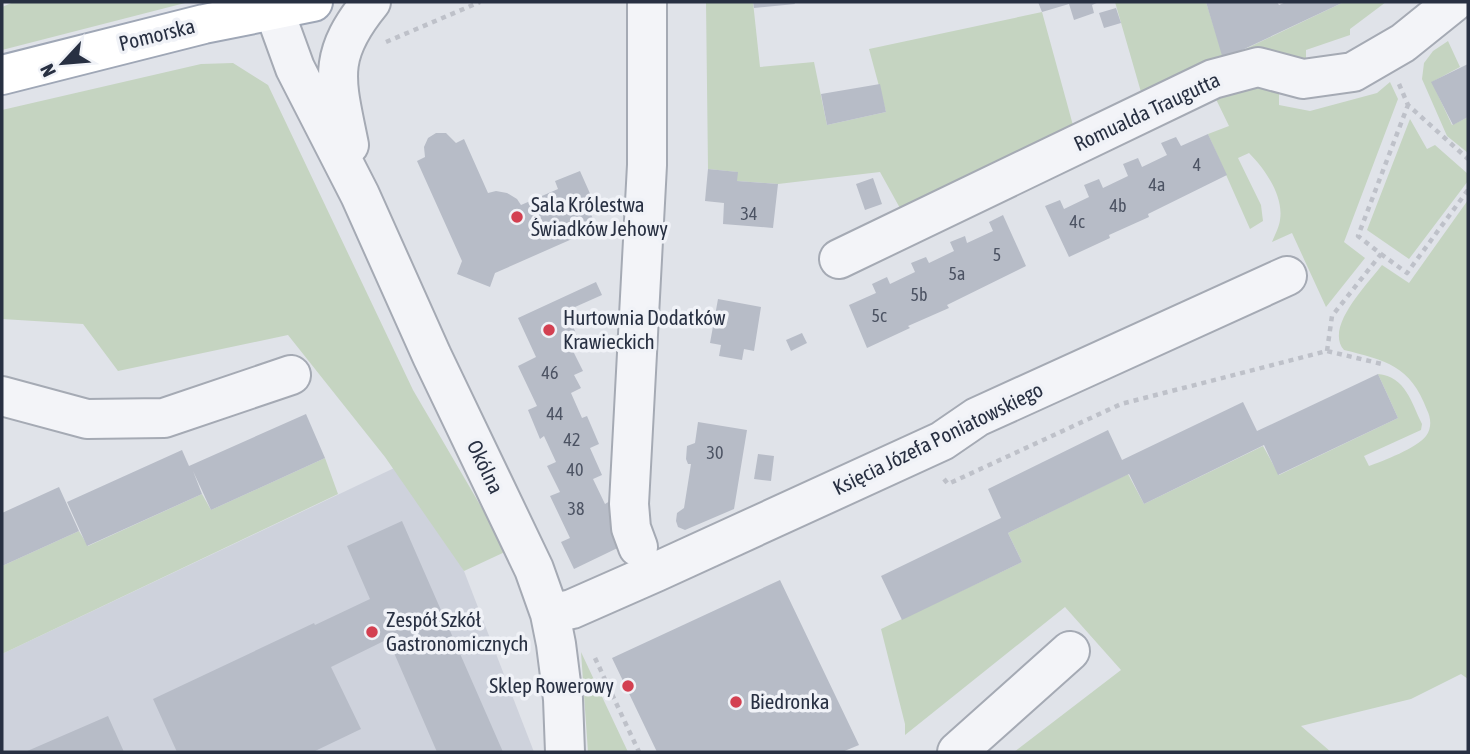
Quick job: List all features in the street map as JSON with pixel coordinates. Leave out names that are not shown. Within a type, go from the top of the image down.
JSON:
[{"type":"main road","name":"Pomorska","points":[[2,75],[272,6],[313,2]]},
{"type":"street","name":"Okólna","points":[[360,195],[337,86],[343,43],[371,2]]},
{"type":"street","points":[[638,547],[631,528],[629,504],[647,165],[647,2]]},
{"type":"street","name":"Romualda Traugutta","points":[[839,259],[1213,79],[1258,67],[1303,79],[1353,72],[1403,43],[1454,2]]},
{"type":"street","name":"Okólna","points":[[272,6],[295,68],[360,195],[432,356],[534,569],[561,611],[565,752]]},
{"type":"street","name":"Księcia Józefa Poniatowskiego","points":[[561,611],[925,449],[977,417],[1287,276]]},
{"type":"street","points":[[2,396],[87,419],[164,418],[291,375]]},
{"type":"street","points":[[957,752],[1070,651]]},
{"type":"path","points":[[1385,53],[1408,106],[1468,159]]},
{"type":"path","points":[[1408,106],[1358,236],[1407,274],[1468,190]]},
{"type":"path","points":[[1327,351],[1332,316],[1381,254]]},
{"type":"path","points":[[925,449],[948,484],[1121,404],[1327,351],[1382,364]]},
{"type":"path","points":[[561,611],[639,752]]},
{"type":"shaded area","points":[[409,461],[464,571],[534,752],[2,752],[2,654]]},
{"type":"green space","points":[[14,2],[185,3],[2,50],[2,7]]},
{"type":"green space","points":[[706,2],[753,2],[760,67],[814,62],[827,125],[886,112],[869,49],[1042,12],[1074,129],[906,219],[880,172],[778,184],[737,181],[737,172],[708,169]]},
{"type":"green space","points":[[1115,2],[1206,2],[1224,59],[1344,2],[1386,2],[1350,29],[1350,35],[1306,50],[1306,70],[1143,99]]},
{"type":"green space","points":[[1448,41],[1460,67],[1432,82],[1452,125],[1468,117],[1468,153],[1447,136],[1422,79],[1424,63],[1433,51]]},
{"type":"green space","points":[[233,63],[268,85],[413,390],[507,551],[464,571],[385,457],[288,335],[118,371],[83,324],[2,319],[2,110],[201,64]]},
{"type":"green space","points":[[1390,82],[1398,99],[1344,242],[1365,258],[1326,307],[1292,233],[1272,242],[1280,220],[1279,202],[1267,175],[1249,153],[1238,158],[1261,205],[1263,221],[1250,229],[1208,134],[1229,126],[1213,93],[1229,86],[1279,86],[1279,105],[1310,111],[1377,93]]},
{"type":"green space","points":[[1410,119],[1427,149],[1435,145],[1468,174],[1468,181],[1409,259],[1367,230]]},
{"type":"green space","points":[[1468,200],[1468,679],[1461,674],[1411,699],[1301,726],[1331,752],[1014,752],[1121,670],[1065,607],[905,735],[905,724],[881,629],[1022,562],[1008,533],[1128,474],[1144,504],[1263,446],[1279,475],[1398,418],[1378,374],[1401,385],[1411,399],[1422,424],[1421,430],[1364,456],[1369,466],[1422,441],[1429,430],[1430,420],[1421,395],[1413,383],[1395,367],[1372,357],[1344,350],[1339,341],[1340,330],[1350,306],[1382,265],[1409,283]]},
{"type":"green space","points":[[325,458],[338,494],[2,654],[2,566],[79,531],[88,546],[202,494],[211,510]]},
{"type":"green space","points":[[581,652],[628,752],[588,752]]},
{"type":"building","points":[[753,2],[794,2],[795,4],[754,8]]},
{"type":"building","points":[[1038,2],[1099,2],[1092,5],[1094,13],[1074,20],[1069,4],[1042,12]]},
{"type":"building","points":[[1206,2],[1277,2],[1279,5],[1286,2],[1344,2],[1223,59]]},
{"type":"building","points":[[1116,8],[1121,23],[1104,28],[1099,13]]},
{"type":"building","points":[[1468,64],[1468,117],[1453,125],[1431,82]]},
{"type":"building","points":[[880,84],[886,112],[827,125],[821,94]]},
{"type":"building","name":"Sala Królestwa Świadków Jehowy","points":[[436,133],[446,133],[456,143],[464,139],[488,193],[507,193],[521,205],[558,189],[555,181],[580,171],[592,198],[585,201],[597,228],[495,273],[490,287],[457,274],[462,261],[417,161],[425,157],[424,147],[428,138]]},
{"type":"building","points":[[1208,134],[1227,175],[1069,257],[1045,206],[1060,200],[1064,209],[1089,197],[1084,185],[1099,179],[1103,188],[1128,176],[1123,164],[1138,158],[1142,167],[1167,155],[1161,143],[1176,137],[1181,146]]},
{"type":"building","points":[[708,169],[738,172],[737,181],[778,184],[773,228],[723,224],[724,203],[705,201]]},
{"type":"building","points":[[873,178],[882,204],[865,210],[856,184]]},
{"type":"building","points":[[1003,215],[1026,266],[867,348],[849,305],[876,293],[872,284],[887,277],[890,284],[915,272],[911,263],[926,257],[929,263],[954,251],[950,242],[965,236],[967,243],[993,231],[989,222]]},
{"type":"building","points":[[596,282],[602,295],[575,307],[577,311],[568,314],[579,341],[570,345],[583,371],[574,375],[581,388],[571,393],[582,418],[587,416],[599,444],[590,448],[602,475],[593,479],[605,504],[610,501],[630,542],[574,569],[561,542],[570,538],[550,496],[560,492],[547,466],[556,462],[544,436],[540,439],[528,410],[537,406],[518,366],[536,357],[518,318]]},
{"type":"building","points":[[718,299],[761,307],[754,351],[744,349],[742,360],[719,356],[721,345],[710,343]]},
{"type":"building","points":[[802,333],[807,343],[791,351],[786,340]]},
{"type":"building","points":[[1378,374],[1398,418],[1278,475],[1264,445],[1144,504],[1129,474],[1008,533],[1022,562],[902,620],[881,576],[1001,518],[988,489],[1108,430],[1122,460],[1243,402],[1257,431]]},
{"type":"building","points":[[306,414],[325,458],[211,510],[193,471],[202,494],[87,546],[67,502],[182,450],[189,466]]},
{"type":"building","points":[[698,422],[747,430],[734,509],[685,530],[678,527],[676,521],[677,513],[684,508],[691,464],[688,464],[686,459],[687,446],[695,443]]},
{"type":"building","points":[[758,454],[774,456],[771,481],[754,479]]},
{"type":"building","points":[[59,487],[79,531],[2,566],[2,513]]},
{"type":"building","name":"Zespół Szkół Gastronomicznych","points":[[402,521],[503,752],[437,752],[388,639],[331,667],[361,729],[313,752],[177,752],[153,699],[370,599],[347,546]]},
{"type":"building","name":"Biedronka","points":[[780,580],[859,745],[842,752],[657,752],[612,658]]},
{"type":"building","points":[[108,716],[124,752],[25,752]]},
{"type":"place","name":"Sala Królestwa Świadków Jehowy","points":[[517,217]]},
{"type":"place","name":"Hurtownia Dodatków Krawieckich","points":[[549,330]]},
{"type":"place","name":"Zespół Szkół Gastronomicznych","points":[[372,632]]},
{"type":"place","name":"Sklep Rowerowy","points":[[628,686]]},
{"type":"place","name":"Biedronka","points":[[736,702]]}]
